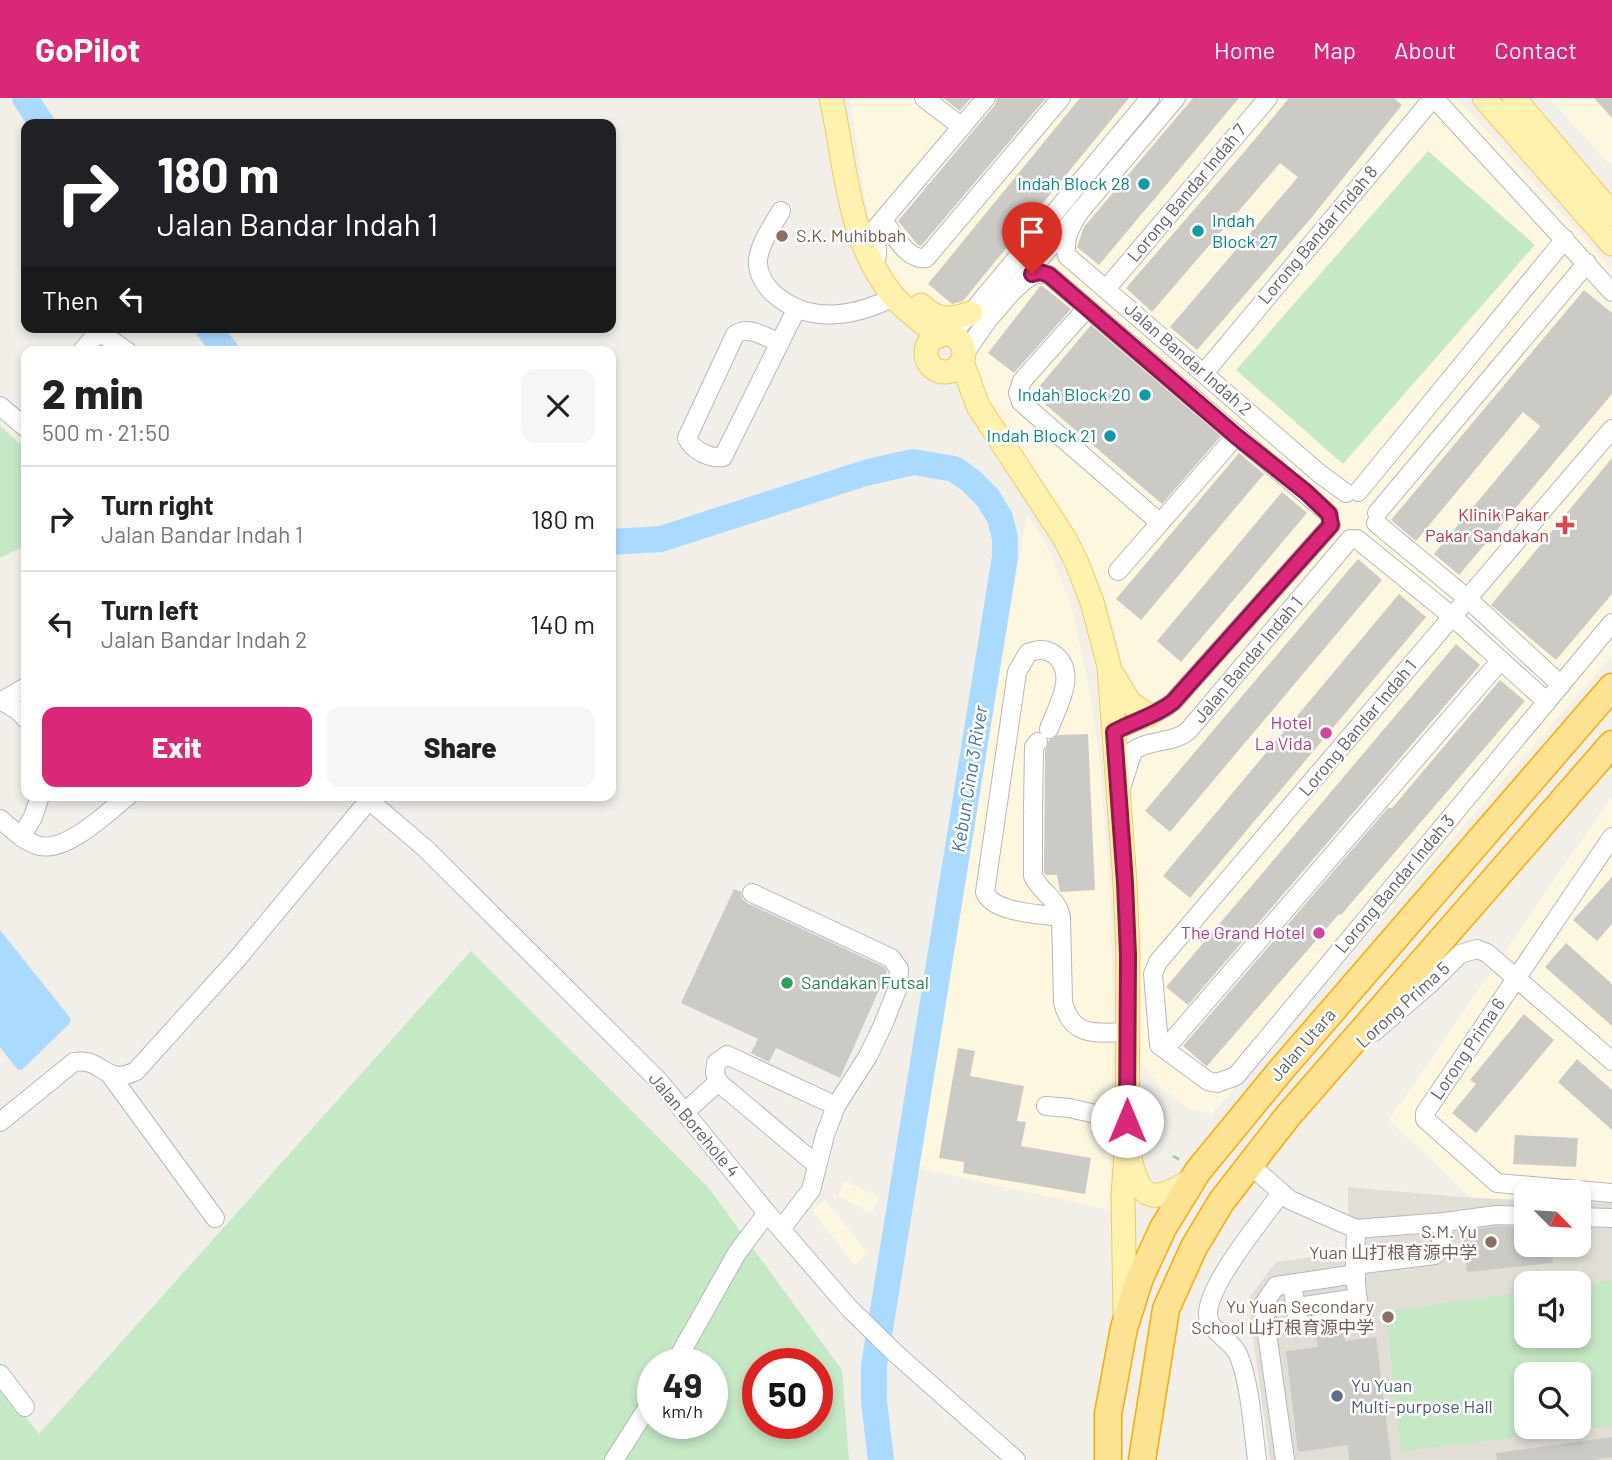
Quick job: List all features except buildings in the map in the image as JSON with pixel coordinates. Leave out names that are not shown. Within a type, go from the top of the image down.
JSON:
[{"type":"highway","name":"Jalan Utara","points":[[1108,1460],[1108,1414],[1125,1328],[1140,1278],[1163,1228],[1193,1179],[1273,1080],[1612,687]]},
{"type":"highway","name":"Jalan Utara","points":[[1142,1460],[1166,1309],[1194,1247],[1221,1202],[1249,1164],[1326,1073],[1612,744]]},
{"type":"main road","points":[[831,98],[857,232],[876,271],[896,299],[939,340],[961,342],[958,363],[970,400],[978,405],[1071,551],[1092,602],[1109,666],[1126,895],[1127,1131],[1123,1196],[1125,1328]]},
{"type":"main road","points":[[1484,98],[1612,244]]},
{"type":"main road","points":[[1514,98],[1612,214]]},
{"type":"main road","points":[[876,271],[910,294],[935,317],[943,319],[971,313]]},
{"type":"main road","points":[[939,340],[926,354],[931,366],[942,372],[958,363]]},
{"type":"main road","points":[[1109,666],[1125,697],[1142,718]]},
{"type":"main road","points":[[1127,1131],[1134,1176],[1143,1192],[1160,1196],[1193,1179]]},
{"type":"street","points":[[924,98],[962,127]]},
{"type":"street","points":[[876,271],[879,253],[876,228],[986,98]]},
{"type":"street","points":[[883,220],[911,256],[926,258],[1061,98]]},
{"type":"street","points":[[939,340],[971,313],[1150,98]]},
{"type":"street","points":[[958,363],[988,320],[1176,98]]},
{"type":"street","name":"Lorong Bandar Indah 7","points":[[1106,289],[1268,98]]},
{"type":"street","points":[[1434,98],[1612,292]]},
{"type":"street","name":"Lorong Bandar Indah 8","points":[[1204,373],[1434,98]]},
{"type":"street","points":[[1012,292],[1032,274],[1040,272],[1049,275],[1067,256],[1067,234],[1080,211]]},
{"type":"street","points":[[781,212],[761,246],[757,264],[764,286],[781,301],[806,314],[836,315],[896,299]]},
{"type":"street","points":[[1547,702],[1453,617],[1353,539],[1336,532],[1330,519],[1334,501],[1352,492],[1565,239]]},
{"type":"street","name":"Jalan Bandar Indah 2","points":[[1067,256],[1320,474],[1352,492]]},
{"type":"street","points":[[1353,539],[1368,534],[1376,518],[1587,263]]},
{"type":"street","name":"Jalan Bandar Indah 2","points":[[1049,275],[1236,436],[1306,492],[1330,519]]},
{"type":"street","points":[[1086,309],[1022,381],[1018,393],[1021,402],[1159,522]]},
{"type":"street","points":[[780,343],[747,330],[740,330],[735,335],[687,438],[691,446],[711,457],[723,457],[780,343],[796,310]]},
{"type":"street","points":[[86,346],[95,336],[104,335],[120,346]]},
{"type":"street","points":[[0,406],[21,424]]},
{"type":"street","name":"Lorong Bandar Indah 1","points":[[1162,1047],[1153,974],[1158,962],[1612,429]]},
{"type":"street","points":[[1118,571],[1236,436]]},
{"type":"street","points":[[1352,492],[1371,500],[1376,518],[1561,685]]},
{"type":"street","name":"Jalan Bandar Indah 1","points":[[1114,732],[1164,709],[1173,702],[1330,519]]},
{"type":"street","name":"Jalan Bandar Indah 1","points":[[1142,746],[1180,738],[1188,731],[1353,539]]},
{"type":"street","name":"Lorong Bandar Indah 3","points":[[1162,1047],[1208,1081],[1217,1083],[1236,1076],[1612,623]]},
{"type":"street","points":[[1061,917],[996,906],[987,898],[985,892],[1020,665],[1028,653],[1041,649],[1048,650],[1057,657],[1066,673],[1065,685],[1040,739],[1034,788],[1033,876],[1037,884],[1058,905],[1061,917],[1063,1002],[1066,1014],[1078,1028],[1127,1032]]},
{"type":"street","points":[[1162,1047],[1501,660]]},
{"type":"street","points":[[1,701],[21,690]]},
{"type":"street","points":[[1,701],[21,714]]},
{"type":"street","points":[[1119,795],[1130,755],[1142,746],[1142,718]]},
{"type":"street","points":[[1007,745],[1040,739]]},
{"type":"street","points":[[1001,787],[1034,788]]},
{"type":"street","points":[[21,837],[33,817],[38,801]]},
{"type":"street","points":[[0,819],[21,837],[44,847],[75,837],[122,801]]},
{"type":"street","points":[[111,1076],[123,1078],[136,1071],[238,958],[365,801]]},
{"type":"street","name":"Jalan Borehole 4","points":[[370,801],[426,849],[659,1081],[849,1308],[895,1353],[1016,1460]]},
{"type":"street","points":[[1516,978],[1612,837]]},
{"type":"street","points":[[752,893],[891,958],[899,969],[898,987],[883,1025],[868,1056],[836,1106],[811,1190],[781,1229]]},
{"type":"street","name":"Lorong Prima 5","points":[[1326,1073],[1431,983],[1452,960],[1468,950],[1487,953],[1611,1058]]},
{"type":"street","name":"Lorong Prima 6","points":[[1516,978],[1425,1113],[1425,1119],[1497,1183],[1612,1193]]},
{"type":"street","points":[[817,1165],[718,1082],[716,1063],[727,1055],[836,1106]]},
{"type":"street","points":[[2,1118],[74,1062],[85,1060],[97,1065],[111,1076],[215,1218]]},
{"type":"street","points":[[685,1112],[718,1082]]},
{"type":"street","points":[[1046,1106],[1069,1108],[1127,1131]]},
{"type":"street","points":[[1249,1164],[1281,1193],[1311,1210],[1356,1229],[1496,1215],[1514,1216]]},
{"type":"street","points":[[1257,1460],[1248,1398],[1238,1355],[1232,1345],[1211,1325],[1208,1313],[1220,1282],[1281,1193]]},
{"type":"street","points":[[683,1348],[737,1253],[767,1213]]},
{"type":"street","points":[[1591,1217],[1612,1218]]},
{"type":"street","points":[[1285,1460],[1263,1305],[1276,1286],[1435,1255],[1440,1248],[1445,1222]]},
{"type":"street","points":[[1292,1284],[1297,1307],[1358,1298],[1355,1269],[1356,1229]]},
{"type":"street","points":[[0,1374],[25,1407]]},
{"type":"street","points":[[614,1460],[637,1424]]},
{"type":"shaded area","points":[[850,98],[1457,98],[1612,269],[1612,656],[1212,1114],[1189,1109],[1162,1089],[1138,1059],[1120,651],[1102,590],[1083,550],[938,326],[905,292],[889,271],[876,246],[866,205]]},
{"type":"shaded area","points":[[1549,98],[1612,98],[1612,167]]},
{"type":"shaded area","points":[[1027,514],[1047,546],[1070,602],[1088,681],[1100,763],[1110,888],[1113,1011],[1110,1210],[918,1168],[959,908]]},
{"type":"shaded area","points":[[1612,796],[1612,1203],[1591,1202],[1591,1180],[1514,1180],[1514,1200],[1472,1198],[1389,1120]]},
{"type":"shaded area","points":[[845,1181],[879,1197],[871,1213],[838,1196]]},
{"type":"shaded area","name":"Yu Yuan Secondary School 山打根育源中学","points":[[1348,1187],[1514,1200],[1514,1257],[1591,1257],[1591,1202],[1612,1203],[1612,1460],[1270,1460],[1248,1299],[1276,1262],[1349,1252]]},
{"type":"shaded area","points":[[825,1200],[868,1253],[855,1265],[812,1211]]},
{"type":"green space","points":[[1428,151],[1535,245],[1343,464],[1236,370]]},
{"type":"green space","points":[[0,426],[21,445],[21,548],[0,558]]},
{"type":"green space","points":[[471,951],[708,1187],[826,1348],[742,1348],[742,1439],[833,1439],[833,1358],[842,1370],[849,1460],[0,1460],[0,1385],[39,1434]]},
{"type":"green space","points":[[1612,1280],[1612,1426],[1591,1428],[1591,1362],[1514,1362],[1514,1438],[1401,1451],[1386,1311],[1514,1294],[1514,1348],[1591,1348],[1591,1283]]},
{"type":"water","points":[[0,930],[71,1019],[23,1069],[18,1070],[0,1047]]},
{"type":"waterway","name":"Kebun Cina 3 River","points":[[25,98],[39,119]]},
{"type":"waterway","name":"Kebun Cina 3 River","points":[[212,333],[222,346]]},
{"type":"waterway","name":"Kebun Cina 3 River","points":[[616,542],[661,539],[865,473],[913,462],[954,469],[988,498],[1000,518],[1005,538],[1005,557],[874,1366],[874,1402],[881,1460]]},
{"type":"place","name":"Indah Block 28","points":[[1144,184]]},
{"type":"place","name":"Indah Block 27","points":[[1198,231]]},
{"type":"place","name":"S.K. Muhibbah","points":[[782,236]]},
{"type":"place","name":"Indah Block 20","points":[[1145,395]]},
{"type":"place","name":"Indah Block 21","points":[[1110,436]]},
{"type":"place","name":"Klinik Pakar Pakar Sandakan","points":[[1565,525]]},
{"type":"place","name":"Hotel La Vida","points":[[1326,733]]},
{"type":"place","name":"The Grand Hotel","points":[[1319,933]]},
{"type":"place","name":"Sandakan Futsal","points":[[787,983]]},
{"type":"place","name":"S.M. Yu Yuan 山打根育源中学","points":[[1491,1242]]},
{"type":"place","name":"Yu Yuan Secondary School 山打根育源中学","points":[[1388,1317]]},
{"type":"place","name":"Yu Yuan Multi-purpose Hall","points":[[1337,1396]]},
{"type":"route","points":[[1032,274],[1040,272],[1049,275],[1236,436],[1306,492],[1329,514],[1331,525],[1173,702],[1164,709],[1114,732],[1128,955],[1127,1121]]}]
